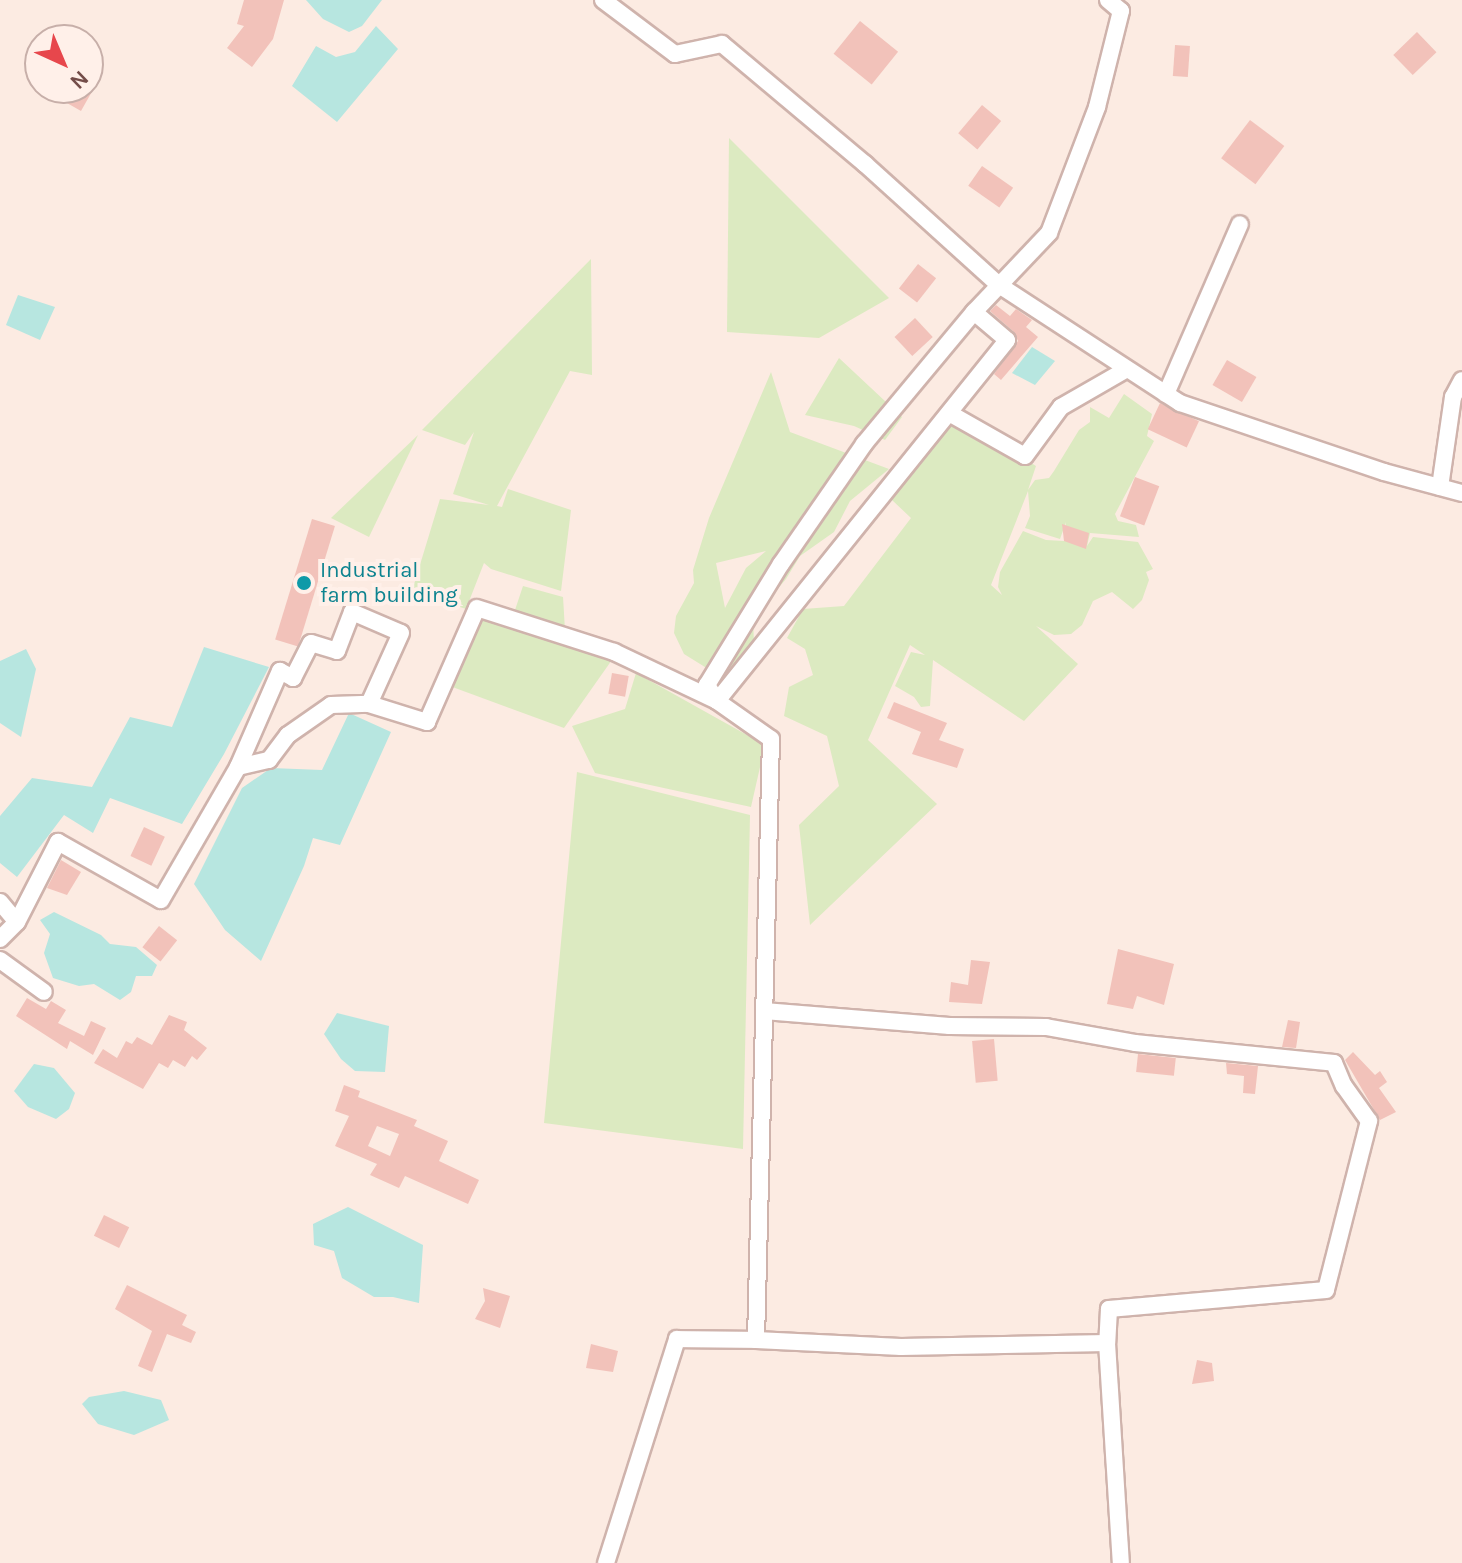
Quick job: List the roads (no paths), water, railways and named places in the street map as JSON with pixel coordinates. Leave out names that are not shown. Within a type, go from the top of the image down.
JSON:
[{"type":"street","points":[[603,0],[675,54],[722,44],[865,164],[999,285],[1180,403],[1384,472],[1462,493]]},
{"type":"street","points":[[717,701],[707,685],[781,564],[864,444],[974,312],[1049,233],[1097,107],[1119,4]]},
{"type":"street","points":[[1166,394],[1240,224]]},
{"type":"street","points":[[717,701],[1007,340],[974,312]]},
{"type":"street","points":[[949,413],[1025,456],[1061,407],[1127,369]]},
{"type":"street","points":[[1440,487],[1453,397],[1462,380]]},
{"type":"street","points":[[238,767],[269,760],[288,735],[331,705],[369,704],[427,722],[477,608],[614,652],[717,701],[771,739],[756,1340]]},
{"type":"street","points":[[0,939],[17,922],[58,842],[161,900],[238,767],[280,671],[293,678],[311,643],[337,651],[352,612],[401,633],[369,704]]},
{"type":"street","points":[[0,902],[17,922]]},
{"type":"street","points":[[0,960],[44,992]]},
{"type":"street","points":[[764,1011],[949,1026],[1046,1027],[1135,1043],[1334,1063],[1344,1086],[1369,1121],[1326,1290],[1109,1309],[1107,1343],[1121,1563]]},
{"type":"street","points":[[606,1563],[677,1339],[901,1347],[1107,1343]]},
{"type":"water","points":[[306,0],[382,0],[362,26],[349,32],[323,19]]},
{"type":"water","points":[[376,26],[398,49],[337,122],[292,86],[316,46],[336,57],[355,52]]},
{"type":"water","points":[[18,295],[55,307],[40,340],[6,325]]},
{"type":"water","points":[[1032,347],[1055,361],[1035,385],[1012,373]]},
{"type":"water","points":[[204,647],[269,667],[224,754],[182,824],[110,798],[93,833],[64,815],[17,877],[0,863],[0,816],[32,778],[92,787],[130,717],[172,727]]},
{"type":"water","points":[[26,649],[36,669],[21,737],[0,723],[0,661]]},
{"type":"water","points":[[349,713],[391,732],[340,845],[313,838],[304,866],[261,961],[225,930],[194,884],[242,788],[271,768],[322,770]]},
{"type":"water","points":[[54,912],[101,935],[110,944],[136,947],[157,965],[152,976],[136,976],[131,992],[120,1000],[94,984],[79,986],[53,978],[44,953],[50,934],[40,920]]},
{"type":"water","points":[[337,1013],[389,1026],[385,1072],[355,1071],[341,1059],[324,1034]]},
{"type":"water","points":[[34,1064],[54,1068],[75,1093],[69,1109],[56,1119],[28,1107],[14,1091]]},
{"type":"water","points":[[348,1207],[423,1245],[419,1303],[393,1297],[374,1297],[342,1278],[334,1251],[314,1245],[313,1224]]},
{"type":"water","points":[[124,1391],[161,1400],[169,1420],[134,1435],[98,1424],[82,1404],[89,1397]]},
{"type":"place","name":"Industrial farm building","points":[[304,583]]}]
